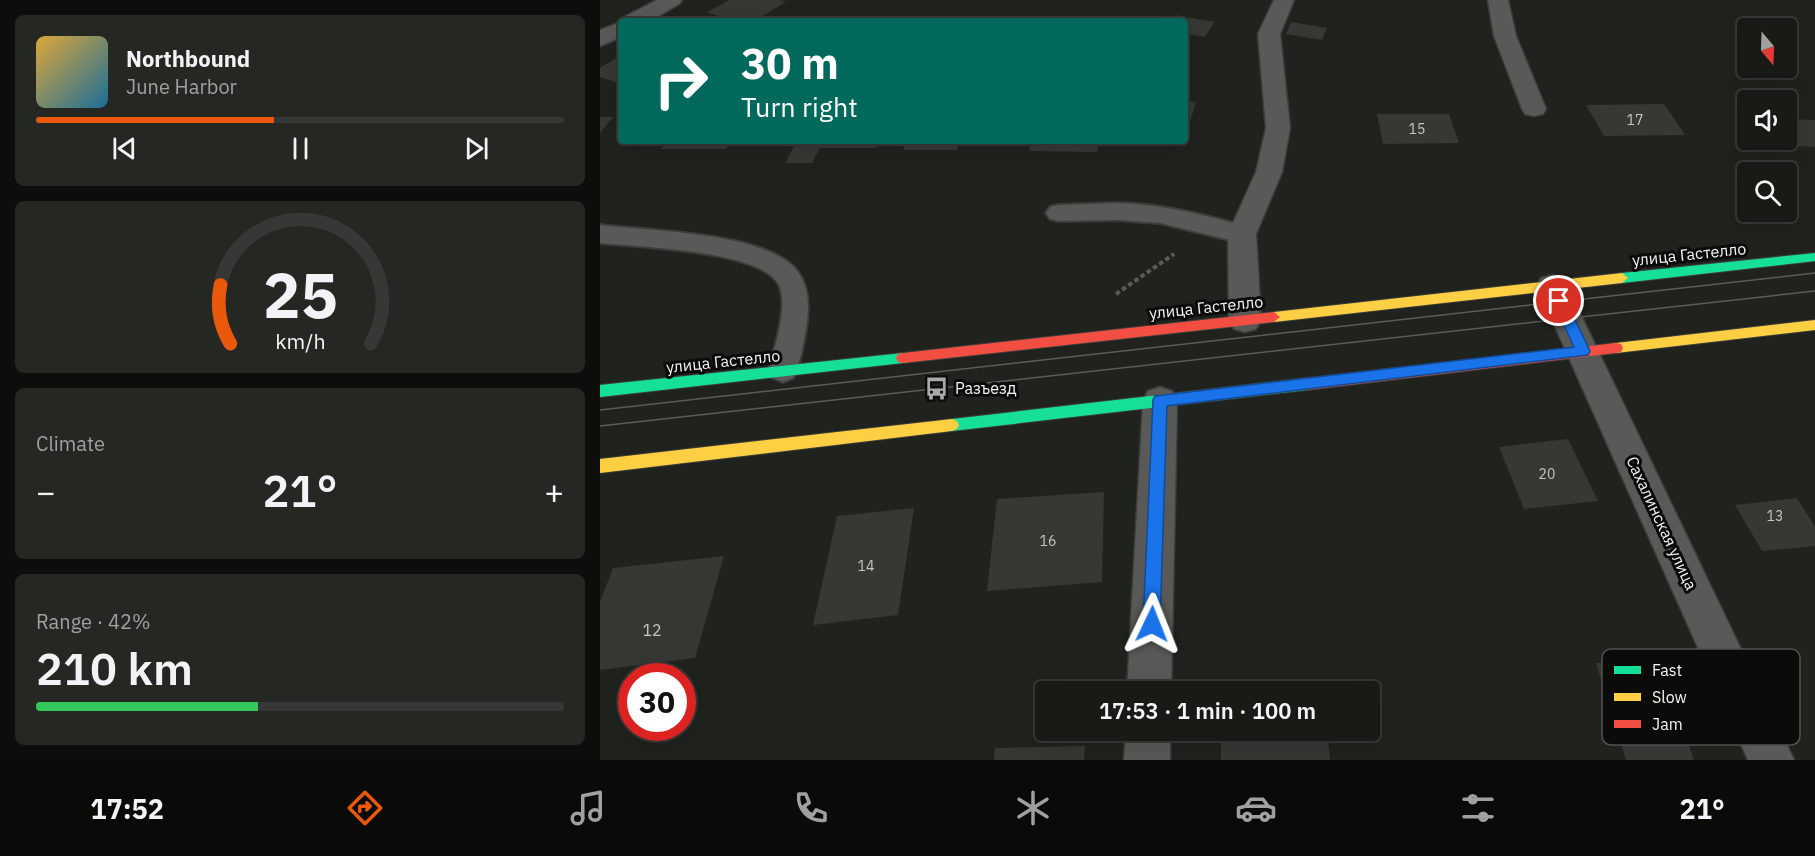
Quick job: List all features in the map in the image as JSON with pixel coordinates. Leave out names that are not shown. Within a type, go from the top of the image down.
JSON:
[{"type":"street","points":[[639,18],[672,0]]},
{"type":"street","points":[[1245,320],[1242,234],[1269,172],[1278,128],[1269,34],[1284,0]]},
{"type":"street","points":[[1498,0],[1505,36],[1534,109]]},
{"type":"street","points":[[600,39],[618,30]]},
{"type":"street","name":"улица Гастелло","points":[[600,391],[1815,257]]},
{"type":"street","name":"Сахалинская улица","points":[[1552,286],[1720,649]]},
{"type":"street","points":[[600,466],[1815,325]]},
{"type":"street","points":[[1149,681],[1160,400]]},
{"type":"street","points":[[1147,760],[1148,741]]},
{"type":"street","name":"Сахалинская улица","points":[[1764,745],[1771,760]]},
{"type":"lane","points":[[1058,213],[1115,211],[1149,213],[1174,216],[1242,234]]},
{"type":"lane","points":[[600,234],[715,245],[774,265],[788,276],[794,297],[794,322],[783,370]]},
{"type":"path","points":[[1107,301],[1215,227]]},
{"type":"building","points":[[730,0],[786,2],[759,18],[724,18],[707,12]]},
{"type":"building","points":[[1175,15],[1214,22],[1205,37],[1188,34],[1188,18],[1174,18]]},
{"type":"building","points":[[1291,22],[1327,28],[1322,40],[1286,34]]},
{"type":"building","points":[[618,57],[618,83],[600,77],[600,68]]},
{"type":"building","points":[[1188,101],[1196,102],[1189,125]]},
{"type":"building","points":[[1664,104],[1685,135],[1604,136],[1586,105]]},
{"type":"building","points":[[1377,114],[1449,114],[1459,143],[1383,144]]},
{"type":"building","points":[[600,117],[613,117],[600,133]]},
{"type":"building","points":[[1797,119],[1815,120],[1815,147],[1797,146]]},
{"type":"building","points":[[665,144],[729,144],[726,149],[661,149]]},
{"type":"building","points":[[795,144],[878,144],[876,148],[820,148],[812,163],[785,163]]},
{"type":"building","points":[[906,144],[959,144],[957,150],[903,150]]},
{"type":"building","points":[[1030,144],[1098,144],[1097,152],[1029,151]]},
{"type":"building","points":[[1568,439],[1598,501],[1524,509],[1499,447]]},
{"type":"building","points":[[1104,492],[1102,582],[987,591],[997,499]]},
{"type":"building","points":[[1797,498],[1815,527],[1815,546],[1762,551],[1735,505]]},
{"type":"building","points":[[914,508],[898,615],[813,625],[837,516]]},
{"type":"building","points":[[724,556],[695,658],[655,663],[618,663],[618,668],[600,670],[600,602],[613,568]]},
{"type":"building","points":[[1596,663],[1602,663],[1602,682]]},
{"type":"building","points":[[1221,741],[1328,741],[1330,760],[1221,760]]},
{"type":"building","points":[[1621,745],[1689,745],[1694,760],[1626,760]]},
{"type":"building","points":[[1085,746],[1084,760],[994,760],[995,748]]},
{"type":"tram line","points":[[600,410],[1815,273]]},
{"type":"tram line","points":[[600,426],[1815,291]]},
{"type":"traffic: fast","points":[[1622,278],[1815,257]]},
{"type":"traffic: fast","points":[[600,391],[903,358]]},
{"type":"traffic: fast","points":[[952,425],[1307,384]]},
{"type":"traffic: slow","points":[[1274,317],[1622,278]]},
{"type":"traffic: slow","points":[[1616,348],[1815,325]]},
{"type":"traffic: slow","points":[[600,466],[952,425]]},
{"type":"traffic: jam","points":[[903,358],[1274,317]]},
{"type":"traffic: jam","points":[[1307,384],[1616,348]]},
{"type":"place","name":"Разъезд","points":[[937,388]]},
{"type":"route","points":[[1152,624],[1160,400],[1583,351],[1559,301]]}]
